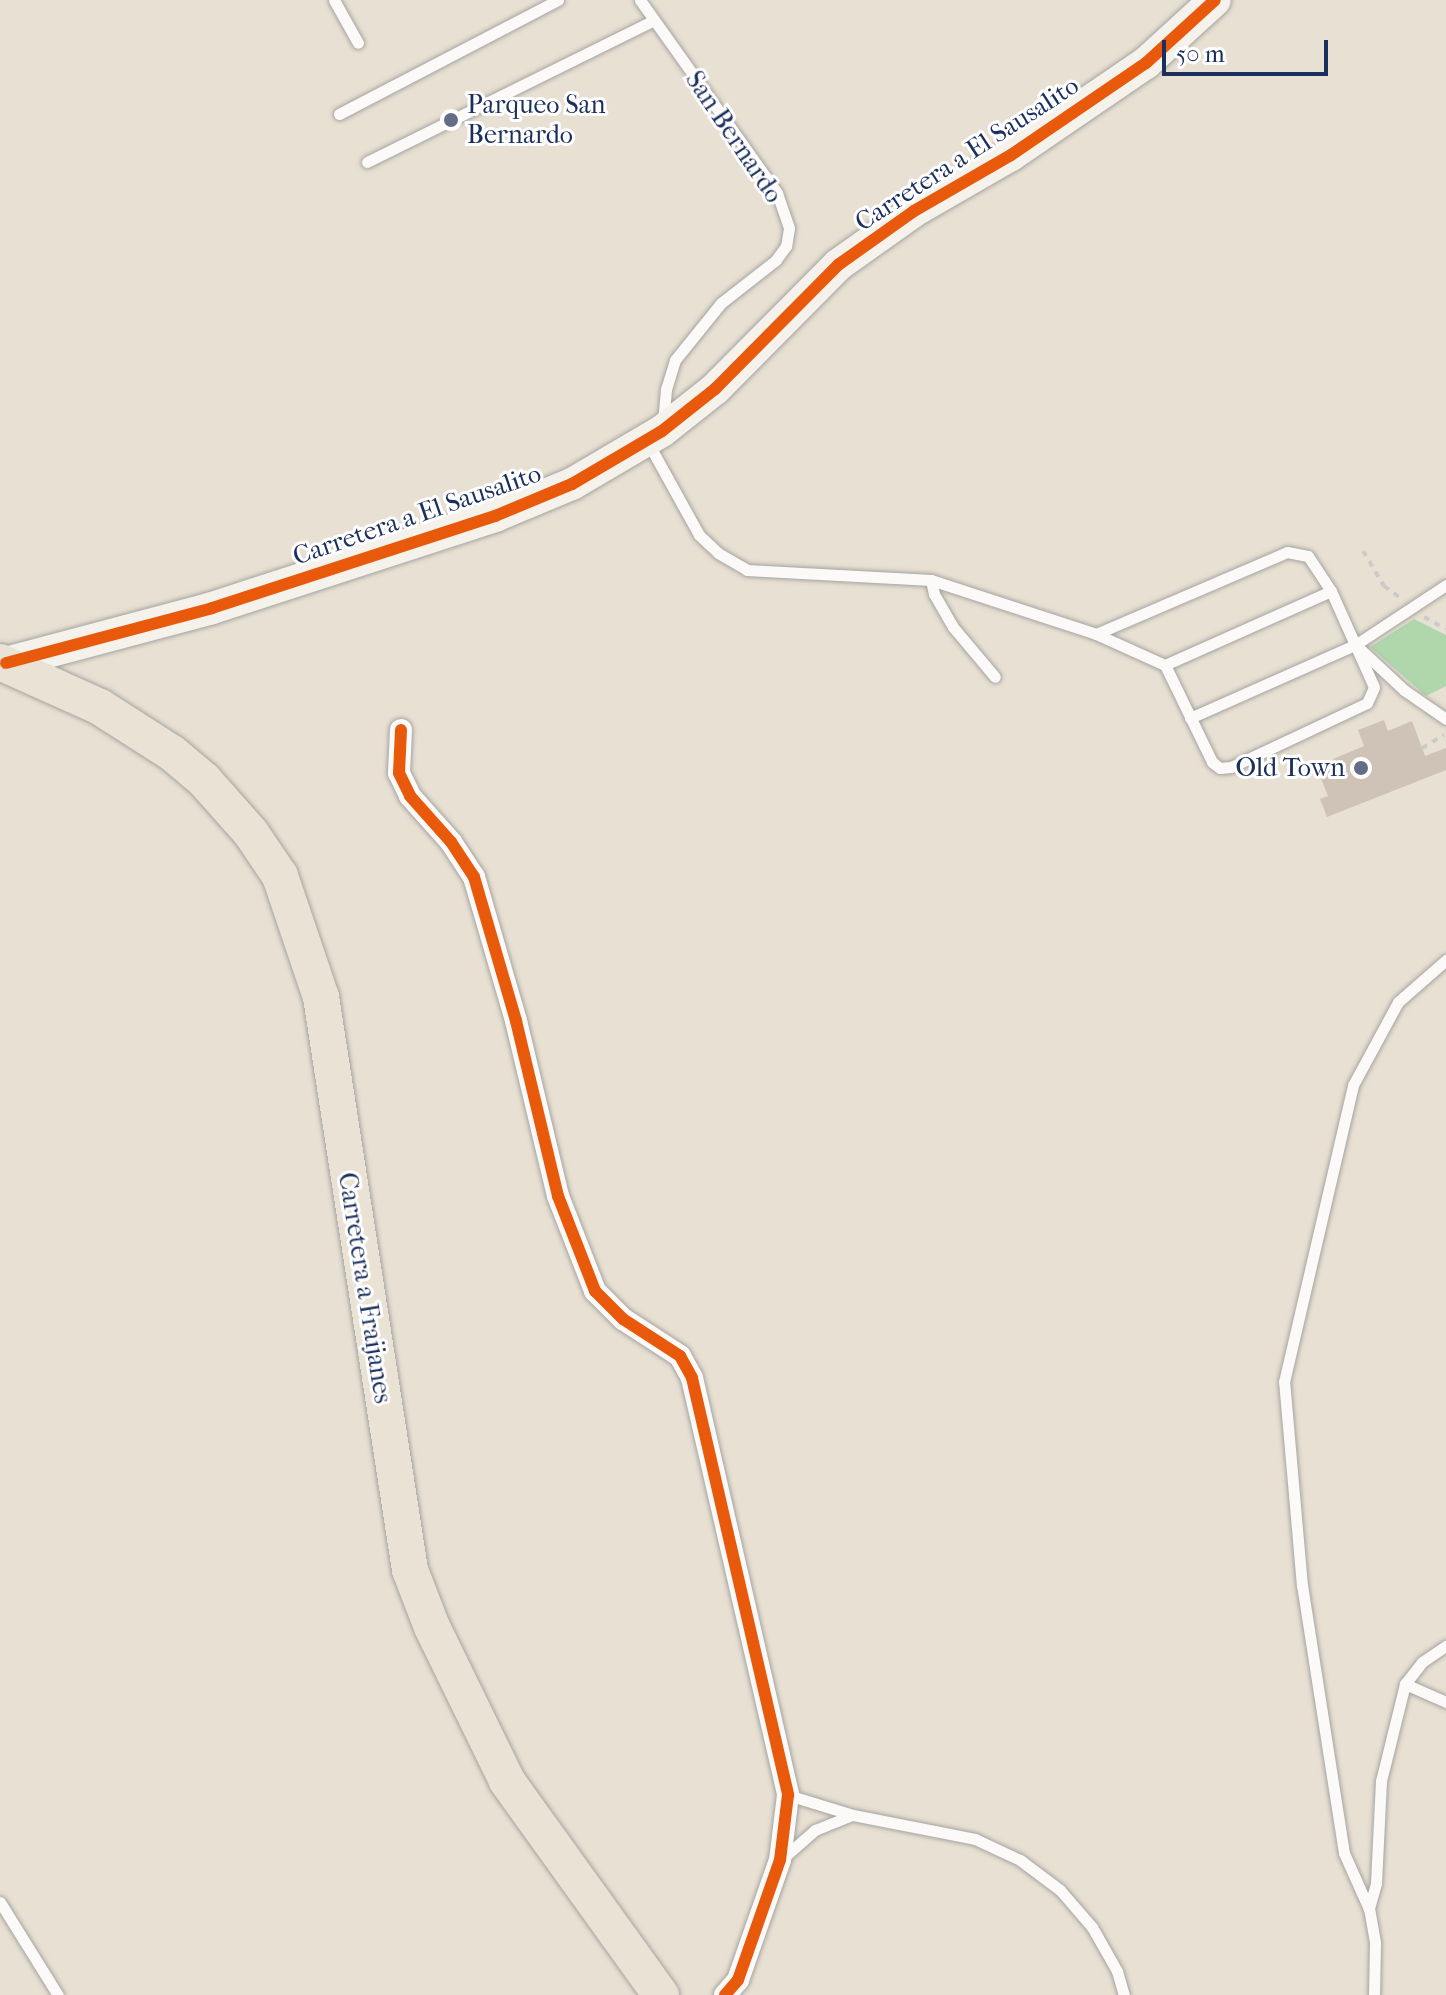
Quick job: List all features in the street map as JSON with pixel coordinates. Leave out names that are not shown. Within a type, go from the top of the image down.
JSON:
[{"type":"main road","name":"Carretera a Fraijanes","points":[[3,662],[100,707],[172,753],[204,780],[251,833],[280,876],[321,997],[410,1570],[432,1627],[507,1781],[661,1995]]},
{"type":"street","name":"Carretera a El Sausalito","points":[[3,662],[212,608],[495,516],[572,484],[654,436],[715,389],[838,265],[914,211],[1011,155],[1146,63],[1215,0]]},
{"type":"street","points":[[401,730],[399,773],[410,796],[451,842],[474,877],[516,1021],[558,1196],[595,1291],[623,1319],[680,1356],[692,1378],[788,1795],[780,1860],[738,1980],[725,1995]]},
{"type":"lane","points":[[334,0],[358,43]]},
{"type":"lane","points":[[339,114],[558,0]]},
{"type":"lane","name":"San Bernardo","points":[[640,0],[777,193],[789,228],[786,246],[776,260],[721,303],[675,360],[654,436]]},
{"type":"lane","points":[[367,162],[652,21]]},
{"type":"lane","points":[[654,436],[699,535],[718,553],[747,570],[931,580],[1096,634],[1165,665],[1212,762],[1220,768],[1231,767],[1367,703],[1374,687],[1331,591],[1308,556],[1287,552],[1096,634]]},
{"type":"lane","points":[[931,580],[934,594],[953,627],[995,677]]},
{"type":"lane","points":[[1190,718],[1355,645],[1415,609],[1446,585]]},
{"type":"lane","points":[[1165,665],[1331,591]]},
{"type":"lane","points":[[1355,645],[1404,690],[1446,719]]},
{"type":"lane","points":[[1374,1995],[1375,1942],[1369,1909],[1344,1853],[1302,1586],[1284,1382],[1353,1085],[1398,1002],[1446,960]]},
{"type":"lane","points":[[1369,1909],[1376,1883],[1381,1781],[1405,1684],[1422,1662],[1446,1646]]},
{"type":"lane","points":[[1405,1684],[1446,1702]]},
{"type":"lane","points":[[788,1795],[853,1815],[975,1839],[1020,1860],[1060,1890],[1092,1927],[1117,1971],[1124,1995]]},
{"type":"lane","points":[[780,1860],[815,1830],[853,1815]]},
{"type":"lane","points":[[0,1902],[58,1995]]},
{"type":"path","points":[[1363,551],[1384,586],[1446,629]]},
{"type":"path","points":[[1422,748],[1446,733]]},
{"type":"green space","points":[[1414,619],[1446,635],[1446,686],[1426,696],[1370,647]]},
{"type":"building","name":"Old Town","points":[[1384,720],[1388,731],[1412,721],[1425,756],[1446,748],[1446,770],[1327,817],[1320,799],[1328,796],[1318,771],[1336,764],[1333,759],[1364,746],[1358,730]]},
{"type":"cycle path","points":[[6,663],[212,608],[495,516],[572,484],[662,431],[715,389],[838,265],[914,211],[1011,155],[1146,63],[1215,0]]},
{"type":"cycle path","points":[[401,730],[399,773],[410,796],[451,842],[474,877],[516,1021],[558,1196],[595,1291],[623,1319],[680,1356],[692,1378],[788,1795],[780,1860],[738,1980],[725,1995]]},
{"type":"place","name":"Parqueo San Bernardo","points":[[451,120]]},
{"type":"place","name":"Old Town","points":[[1361,768]]}]
